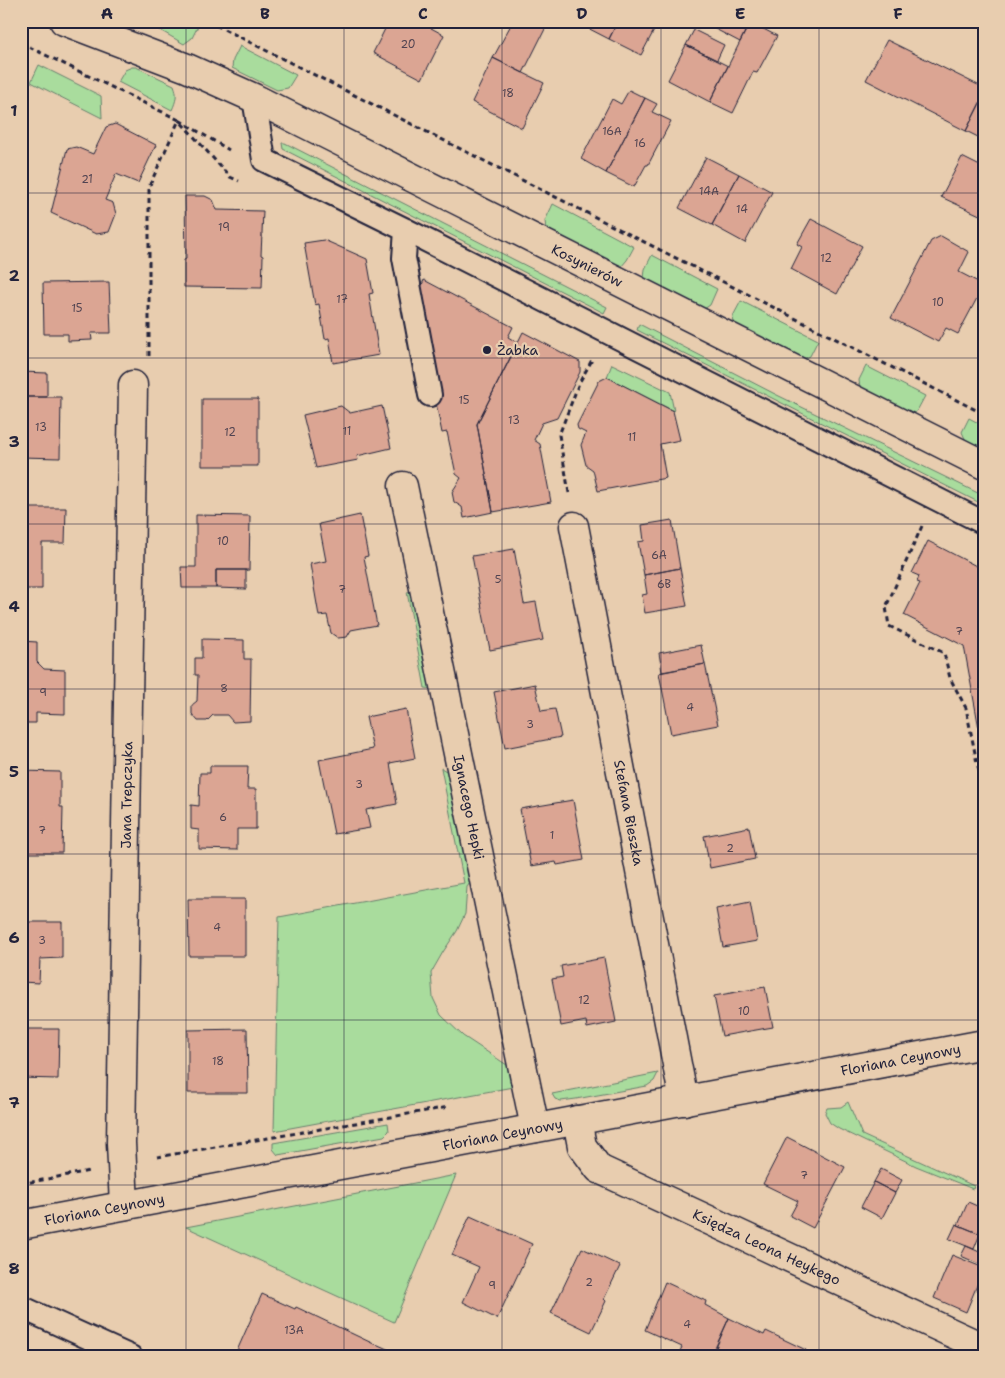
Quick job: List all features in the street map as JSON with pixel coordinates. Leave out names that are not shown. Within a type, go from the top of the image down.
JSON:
[{"type":"street","name":"Kosynierów","points":[[64,21],[187,68],[254,98],[984,465]]},
{"type":"street","name":"Kosynierów","points":[[119,21],[187,68]]},
{"type":"street","name":"Jana Trepczyka","points":[[124,1205],[122,1163],[133,385]]},
{"type":"street","name":"Ignacego Hepki","points":[[403,486],[535,1128]]},
{"type":"street","name":"Stefana Bieszka","points":[[574,526],[684,1101]]},
{"type":"street","name":"Floriana Ceynowy","points":[[21,1225],[984,1044]]},
{"type":"street","name":"Księdza Leona Heykego","points":[[577,1120],[582,1146],[599,1169],[984,1348]]},
{"type":"lane","points":[[254,98],[264,160],[984,523]]},
{"type":"lane","points":[[406,230],[404,258],[430,395]]},
{"type":"lane","points":[[21,1308],[131,1357]]},
{"type":"path","points":[[21,28],[25,21]]},
{"type":"path","points":[[208,21],[984,414]]},
{"type":"path","points":[[133,385],[149,368],[149,187],[178,120],[229,150],[264,160]]},
{"type":"path","points":[[574,526],[559,435],[579,384],[606,333]]},
{"type":"path","points":[[926,519],[886,607],[889,626],[944,653],[950,678],[966,708],[984,788]]},
{"type":"path","points":[[21,1184],[84,1173],[122,1163],[450,1107]]},
{"type":"green space","points":[[144,21],[188,21],[198,26],[192,38],[184,44]]},
{"type":"green space","points":[[240,46],[296,75],[288,88],[277,90],[232,68],[233,60]]},
{"type":"green space","points":[[39,65],[101,96],[102,118],[31,82]]},
{"type":"green space","points":[[136,67],[174,85],[176,98],[172,110],[118,82],[125,70]]},
{"type":"green space","points":[[282,143],[607,307],[604,313],[283,149]]},
{"type":"green space","points":[[553,204],[634,247],[627,260],[621,267],[546,229],[545,221]]},
{"type":"green space","points":[[652,255],[717,289],[710,305],[704,309],[644,279],[645,269]]},
{"type":"green space","points":[[741,301],[818,340],[810,356],[802,360],[732,324],[733,316]]},
{"type":"green space","points":[[639,324],[775,394],[984,496],[984,505],[637,330]]},
{"type":"green space","points":[[612,364],[670,392],[674,411],[607,377]]},
{"type":"green space","points":[[866,366],[925,396],[913,415],[860,389],[859,380]]},
{"type":"green space","points":[[969,418],[984,426],[984,450],[966,441],[962,432]]},
{"type":"green space","points":[[415,591],[432,689],[425,688],[407,592]]},
{"type":"green space","points":[[441,768],[448,772],[474,877],[467,887],[465,914],[457,931],[431,973],[433,998],[441,1015],[463,1036],[510,1067],[513,1087],[274,1131],[279,917],[464,883]]},
{"type":"green space","points":[[658,1073],[654,1081],[647,1086],[561,1101],[555,1099],[552,1094]]},
{"type":"green space","points":[[848,1102],[862,1135],[974,1186],[973,1189],[916,1166],[830,1123],[825,1113],[827,1108],[841,1107]]},
{"type":"green space","points":[[388,1123],[389,1131],[384,1136],[278,1155],[273,1149],[273,1143]]},
{"type":"green space","points":[[456,1175],[394,1322],[186,1227]]},
{"type":"building","points":[[389,21],[418,21],[444,35],[422,79],[373,53]]},
{"type":"building","points":[[513,21],[549,21],[523,73],[493,58]]},
{"type":"building","points":[[579,21],[618,21],[609,39],[578,23]]},
{"type":"building","points":[[618,21],[659,21],[641,55],[609,39]]},
{"type":"building","points":[[700,21],[749,21],[750,22],[740,42]]},
{"type":"building","points":[[750,22],[777,36],[757,73],[753,72],[733,113],[710,102]]},
{"type":"building","points":[[694,30],[724,45],[717,60],[686,45]]},
{"type":"building","points":[[887,40],[984,88],[984,95],[966,131],[866,80]]},
{"type":"building","points":[[686,45],[728,66],[710,102],[668,80]]},
{"type":"building","points":[[493,58],[544,83],[522,128],[472,102]]},
{"type":"building","points":[[629,90],[645,98],[606,173],[581,159],[612,99],[621,104]]},
{"type":"building","points":[[984,95],[984,140],[966,131]]},
{"type":"building","points":[[645,98],[657,104],[652,112],[671,121],[634,187],[606,173]]},
{"type":"building","points":[[115,124],[156,145],[138,183],[116,174],[105,200],[113,203],[116,214],[109,232],[96,234],[51,213],[67,149],[76,147],[93,154],[106,127]]},
{"type":"building","points":[[706,157],[739,174],[712,225],[679,208]]},
{"type":"building","points":[[962,157],[984,168],[984,217],[941,197]]},
{"type":"building","points":[[739,174],[772,192],[745,243],[712,225]]},
{"type":"building","points":[[185,196],[205,196],[213,200],[217,210],[263,211],[262,288],[184,287],[184,260],[186,259]]},
{"type":"building","points":[[811,219],[862,246],[837,294],[791,269],[802,247],[797,244]]},
{"type":"building","points":[[941,236],[969,252],[959,272],[984,285],[958,334],[946,328],[938,342],[891,318],[931,241]]},
{"type":"building","points":[[324,240],[367,259],[373,293],[369,294],[379,355],[333,363],[329,338],[325,339],[319,304],[315,305],[304,243]]},
{"type":"building","points":[[424,280],[513,327],[508,337],[518,343],[477,424],[493,512],[464,518],[462,507],[454,502],[452,492],[461,478],[456,474],[447,432],[442,433],[436,403],[441,397],[420,290]]},
{"type":"building","points":[[109,282],[111,333],[91,333],[92,340],[68,341],[68,334],[44,334],[43,283]]},
{"type":"building","points":[[523,332],[580,362],[580,372],[557,418],[542,423],[534,440],[540,444],[551,502],[493,512],[477,424]]},
{"type":"building","points":[[21,372],[47,373],[47,397],[21,397]]},
{"type":"building","points":[[607,377],[673,411],[680,440],[660,444],[666,478],[598,491],[593,470],[586,465],[581,445],[586,433],[578,429],[577,425],[599,381]]},
{"type":"building","points":[[21,397],[61,397],[60,458],[21,457]]},
{"type":"building","points":[[202,399],[258,399],[258,466],[202,466]]},
{"type":"building","points":[[341,406],[350,413],[382,406],[391,448],[357,456],[358,460],[316,468],[303,415]]},
{"type":"building","points":[[21,508],[66,508],[65,543],[42,543],[42,589],[23,589],[23,595],[21,595]]},
{"type":"building","points":[[196,515],[250,516],[249,570],[216,570],[216,588],[182,588],[181,567],[196,567]]},
{"type":"building","points":[[360,515],[368,556],[364,557],[377,625],[351,630],[347,637],[338,638],[331,633],[327,615],[319,616],[310,564],[326,561],[319,524]]},
{"type":"building","points":[[672,520],[680,568],[644,575],[638,542],[644,541],[642,525]]},
{"type":"building","points":[[928,541],[984,570],[984,733],[980,734],[964,646],[904,615],[920,583],[917,582],[919,576],[912,573]]},
{"type":"building","points":[[514,549],[524,604],[536,602],[543,640],[490,650],[472,556]]},
{"type":"building","points":[[680,568],[687,606],[645,613],[642,595],[647,594],[644,575]]},
{"type":"building","points":[[216,570],[246,570],[246,589],[216,588]]},
{"type":"building","points":[[202,639],[244,640],[244,659],[251,659],[250,721],[233,722],[227,715],[213,715],[207,721],[198,721],[192,714],[192,705],[197,701],[198,675],[195,675],[195,658],[202,658]]},
{"type":"building","points":[[21,641],[37,642],[37,662],[44,669],[65,670],[65,714],[36,713],[36,723],[21,723]]},
{"type":"building","points":[[701,645],[705,664],[662,672],[659,653]]},
{"type":"building","points":[[705,664],[718,725],[671,734],[659,673]]},
{"type":"building","points":[[535,684],[541,711],[555,709],[561,737],[505,748],[494,692]]},
{"type":"building","points":[[406,709],[415,758],[390,763],[397,804],[366,810],[370,828],[334,834],[319,760],[373,749],[366,717]]},
{"type":"building","points":[[210,766],[248,766],[247,789],[256,789],[256,829],[237,829],[237,850],[199,849],[199,830],[191,829],[191,805],[199,806],[200,773],[210,773]]},
{"type":"building","points":[[21,771],[60,772],[60,807],[63,807],[62,853],[21,853]]},
{"type":"building","points":[[573,800],[584,860],[557,865],[556,862],[531,866],[520,809]]},
{"type":"building","points":[[749,827],[755,859],[710,868],[704,836]]},
{"type":"building","points":[[188,899],[245,899],[245,956],[189,956]]},
{"type":"building","points":[[750,902],[757,941],[723,947],[716,909]]},
{"type":"building","points":[[21,922],[62,922],[62,958],[40,959],[39,983],[21,982]]},
{"type":"building","points":[[604,958],[616,1022],[587,1028],[586,1021],[561,1026],[552,979],[563,977],[561,966]]},
{"type":"building","points":[[765,987],[773,1027],[722,1036],[714,996]]},
{"type":"building","points":[[21,1029],[59,1029],[58,1079],[21,1078]]},
{"type":"building","points":[[247,1029],[248,1093],[188,1093],[188,1030]]},
{"type":"building","points":[[787,1137],[845,1167],[813,1228],[790,1216],[798,1201],[763,1184]]},
{"type":"building","points":[[881,1169],[902,1180],[895,1193],[874,1182]]},
{"type":"building","points":[[874,1182],[895,1193],[882,1218],[861,1207]]},
{"type":"building","points":[[968,1202],[984,1209],[984,1225],[982,1224],[978,1233],[958,1225]]},
{"type":"building","points":[[470,1216],[532,1244],[497,1319],[463,1302],[479,1267],[452,1255]]},
{"type":"building","points":[[956,1224],[980,1234],[974,1249],[949,1239]]},
{"type":"building","points":[[966,1246],[984,1254],[984,1266],[961,1256]]},
{"type":"building","points":[[582,1248],[620,1266],[591,1332],[551,1313]]},
{"type":"building","points":[[952,1255],[984,1268],[966,1312],[934,1298]]},
{"type":"building","points":[[665,1282],[706,1301],[705,1305],[729,1318],[711,1357],[677,1357],[682,1347],[645,1330]]},
{"type":"building","points":[[262,1294],[295,1309],[296,1307],[394,1352],[401,1357],[244,1357],[236,1353]]},
{"type":"building","points":[[729,1318],[764,1335],[766,1331],[806,1350],[803,1357],[712,1357]]},
{"type":"place","name":"Żabka","points":[[487,350]]}]
